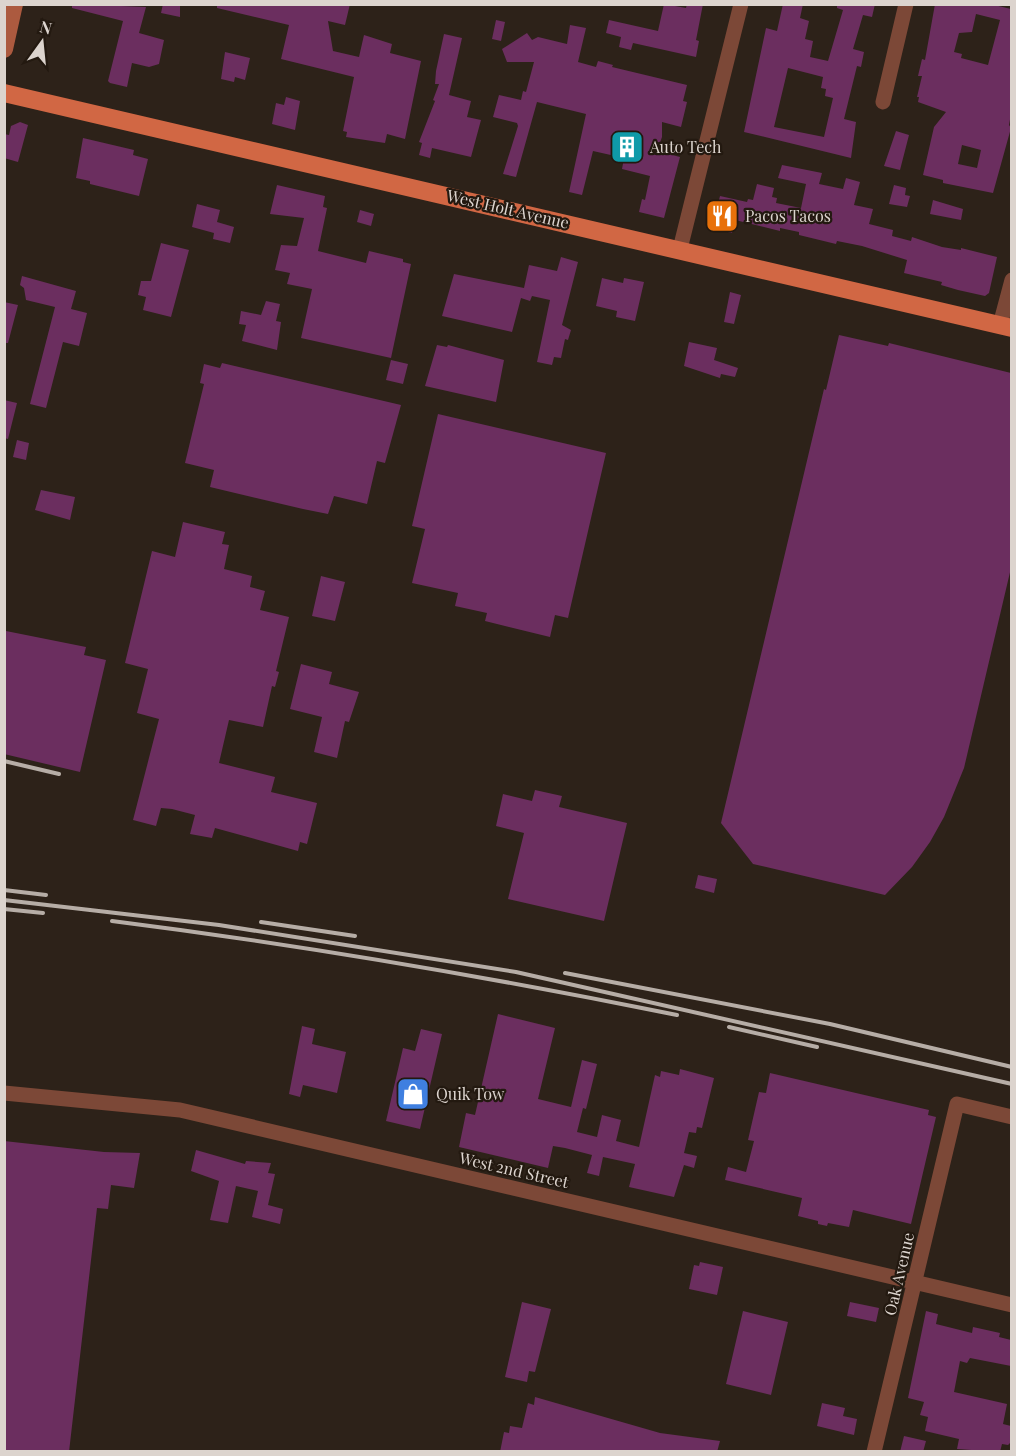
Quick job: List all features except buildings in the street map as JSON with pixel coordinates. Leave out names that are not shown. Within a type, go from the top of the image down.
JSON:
[{"type":"main road","name":"West Holt Avenue","points":[[4,93],[680,249],[1006,327]]},
{"type":"street","points":[[4,49],[14,4]]},
{"type":"street","points":[[680,249],[741,4]]},
{"type":"street","points":[[883,102],[906,4]]},
{"type":"street","points":[[1006,327],[1011,280]]},
{"type":"street","name":"West 2nd Street","points":[[4,1093],[180,1110],[1011,1305]]},
{"type":"street","name":"Oak Avenue","points":[[874,1452],[957,1104],[1011,1117]]},
{"type":"railway","points":[[4,761],[59,774]]},
{"type":"railway","points":[[4,890],[46,895]]},
{"type":"railway","points":[[4,900],[219,925],[516,972],[1012,1084]]},
{"type":"railway","points":[[4,909],[43,913]]},
{"type":"railway","points":[[112,921],[254,940],[395,963],[677,1015]]},
{"type":"railway","points":[[261,922],[355,936]]},
{"type":"railway","points":[[565,973],[830,1024],[1012,1067]]},
{"type":"railway","points":[[729,1027],[817,1047]]},
{"type":"place","name":"Auto Tech","points":[[627,147]]},
{"type":"place","name":"Pacos Tacos","points":[[722,216]]},
{"type":"place","name":"Quik Tow","points":[[413,1094]]}]
